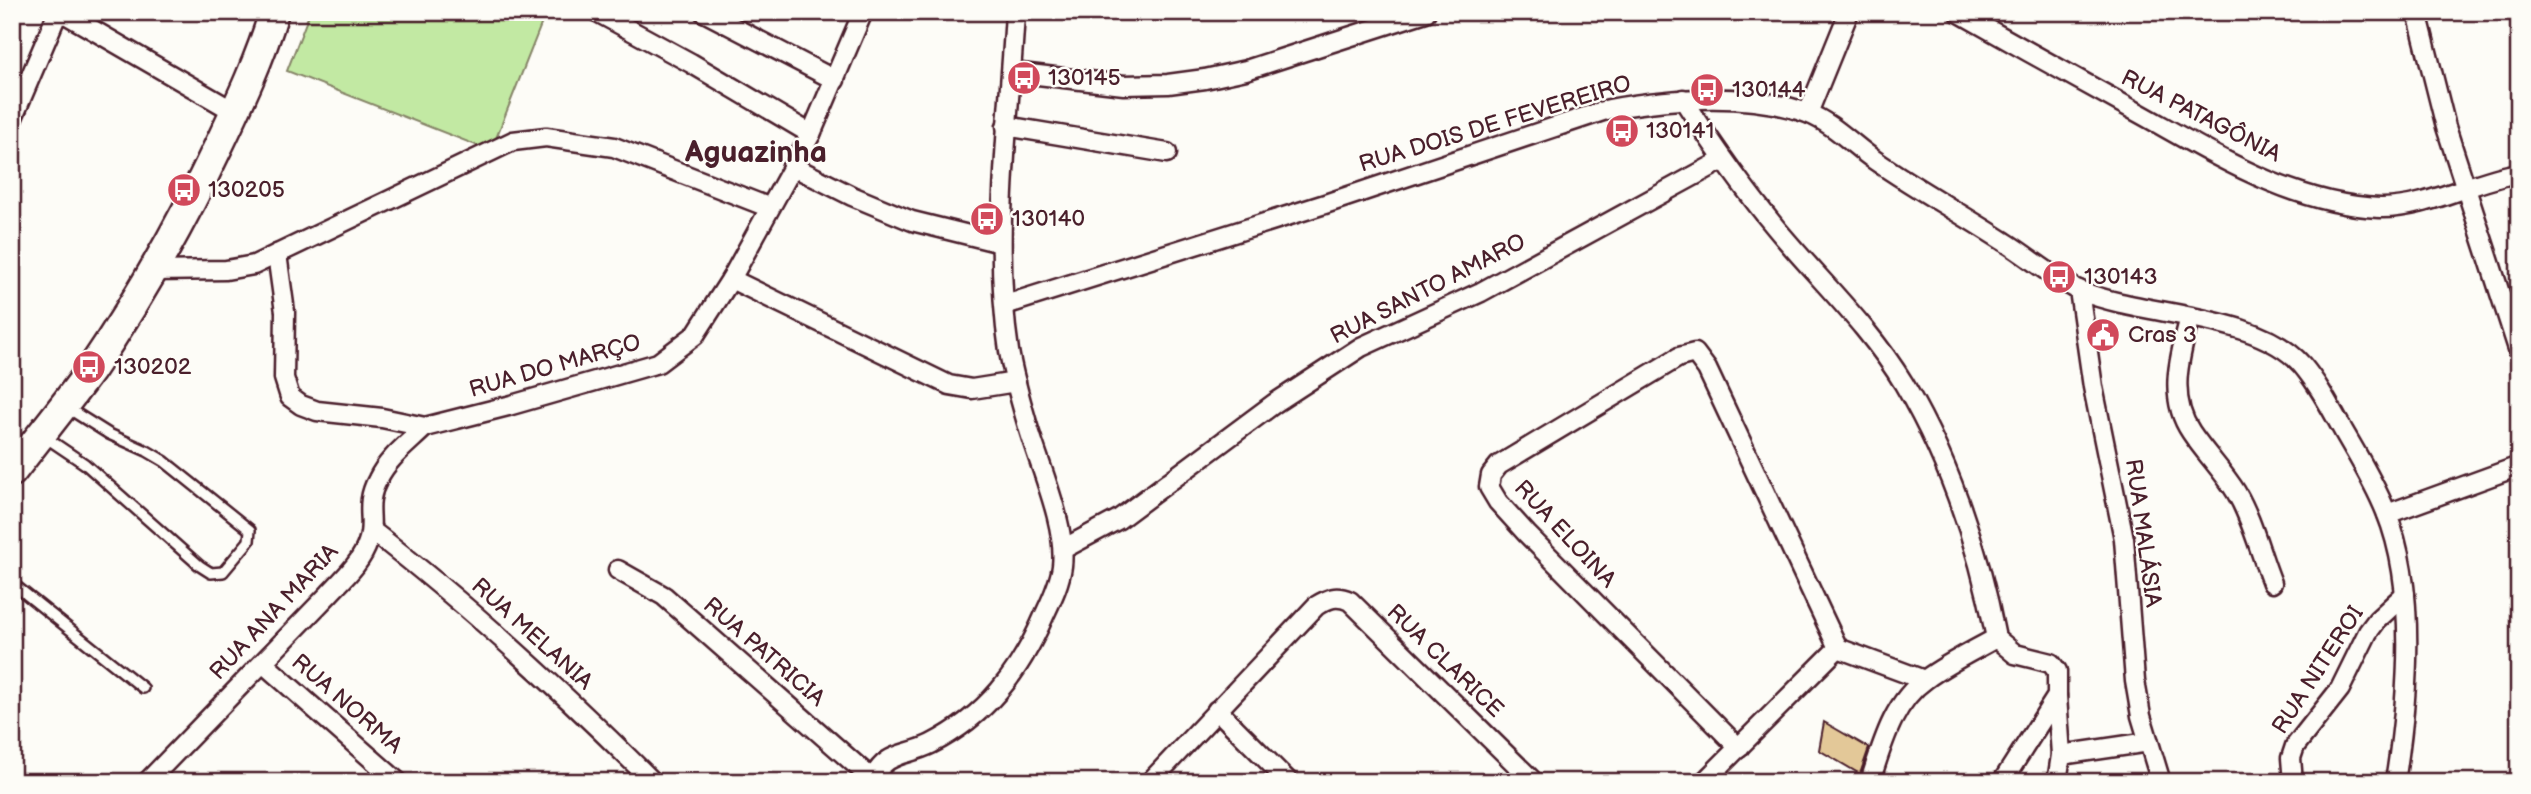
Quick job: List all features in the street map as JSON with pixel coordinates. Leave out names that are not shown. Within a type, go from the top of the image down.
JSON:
[{"type":"main road","points":[[12,472],[111,339],[153,271],[194,198],[235,112],[274,12]]},
{"type":"street","points":[[12,120],[60,12],[235,112]]},
{"type":"street","points":[[597,12],[691,63],[811,134]]},
{"type":"street","points":[[704,12],[835,80]]},
{"type":"street","name":"RUA DO MARÇO","points":[[277,254],[285,312],[284,378],[290,397],[317,411],[382,418],[425,427],[658,363],[695,335],[730,279],[811,134],[863,12]]},
{"type":"street","points":[[872,780],[880,765],[892,757],[929,745],[987,706],[1026,655],[1044,617],[1062,568],[1063,549],[1052,500],[1028,427],[1009,351],[1005,305],[1001,243],[1015,12]]},
{"type":"street","points":[[1012,72],[1124,85],[1168,84],[1205,79],[1246,70],[1426,12]]},
{"type":"street","points":[[1808,113],[1849,12]]},
{"type":"street","name":"RUA PATAGÔNIA","points":[[1958,12],[2250,174],[2333,202],[2382,208],[2438,198],[2519,173]]},
{"type":"street","points":[[2417,12],[2446,127],[2519,350]]},
{"type":"street","points":[[1684,99],[1723,160],[1776,228],[1865,329],[1903,383],[1926,425],[1953,487],[1987,587],[1996,638],[2014,654],[2051,663],[2057,671],[2061,755],[2057,782]]},
{"type":"street","name":"RUA DOIS DE FEVEREIRO","points":[[1005,305],[1325,204],[1609,109],[1654,101],[1742,100],[1808,113],[1928,196],[2079,290],[2263,337],[2300,362],[2313,378],[2387,514],[2401,566],[2405,594],[2407,694],[2395,782]]},
{"type":"street","points":[[1006,126],[1167,153]]},
{"type":"street","points":[[153,271],[226,270],[254,265],[513,141],[546,137],[614,147],[768,207]]},
{"type":"street","name":"RUA SANTO AMARO","points":[[1063,549],[1119,519],[1275,403],[1361,347],[1480,292],[1723,160]]},
{"type":"street","points":[[792,166],[852,196],[912,221],[1001,243]]},
{"type":"street","points":[[730,279],[949,385],[972,389],[1016,382]]},
{"type":"street","name":"RUA MALÁSIA","points":[[2079,290],[2093,387],[2124,538],[2135,681],[2141,716],[2161,782]]},
{"type":"street","points":[[2190,317],[2176,382],[2182,414],[2193,434],[2238,495],[2272,583]]},
{"type":"street","name":"RUA ELOINA","points":[[1739,748],[1527,534],[1499,502],[1489,487],[1491,475],[1499,465],[1679,357],[1696,353],[1838,648]]},
{"type":"street","name":"RUA ANA MARIA","points":[[150,781],[356,563],[368,544],[371,530],[369,500],[377,480],[386,465],[425,427]]},
{"type":"street","points":[[2387,514],[2519,466]]},
{"type":"street","name":"RUA MELANIA","points":[[371,530],[443,586],[505,641],[653,782]]},
{"type":"street","name":"RUA PATRICIA","points":[[618,570],[664,596],[872,780]]},
{"type":"street","name":"RUA NITEROI","points":[[2293,782],[2291,758],[2295,746],[2340,689],[2368,632],[2405,594]]},
{"type":"street","name":"RUA CLARICE","points":[[1217,710],[1316,606],[1330,597],[1340,596],[1350,601],[1534,782]]},
{"type":"street","points":[[1870,782],[1893,719],[1906,698],[1924,680],[1996,638]]},
{"type":"street","points":[[1704,782],[1838,648],[1924,680]]},
{"type":"street","name":"RUA NORMA","points":[[263,663],[398,782]]},
{"type":"street","points":[[2003,782],[2057,696]]},
{"type":"street","points":[[1150,782],[1217,710],[1289,782]]},
{"type":"street","points":[[2061,755],[2149,741]]},
{"type":"lane","points":[[41,434],[85,464],[211,573],[223,572],[249,541],[250,530],[181,473],[147,451],[109,434],[64,405]]},
{"type":"lane","points":[[12,583],[143,688]]},
{"type":"green space","points":[[310,12],[546,12],[491,151],[287,71]]},
{"type":"building","points":[[1824,722],[1869,748],[1860,774],[1819,750]]},
{"type":"place","name":"130145","points":[[1024,78]]},
{"type":"place","name":"130144","points":[[1707,90]]},
{"type":"place","name":"130141","points":[[1622,131]]},
{"type":"place","name":"130205","points":[[184,190]]},
{"type":"place","name":"130140","points":[[987,219]]},
{"type":"place","name":"130143","points":[[2059,277]]},
{"type":"place","name":"Cras 3","points":[[2103,335]]},
{"type":"place","name":"130202","points":[[89,367]]},
{"type":"district","name":"Aguazinha","points":[[756,153]]}]
